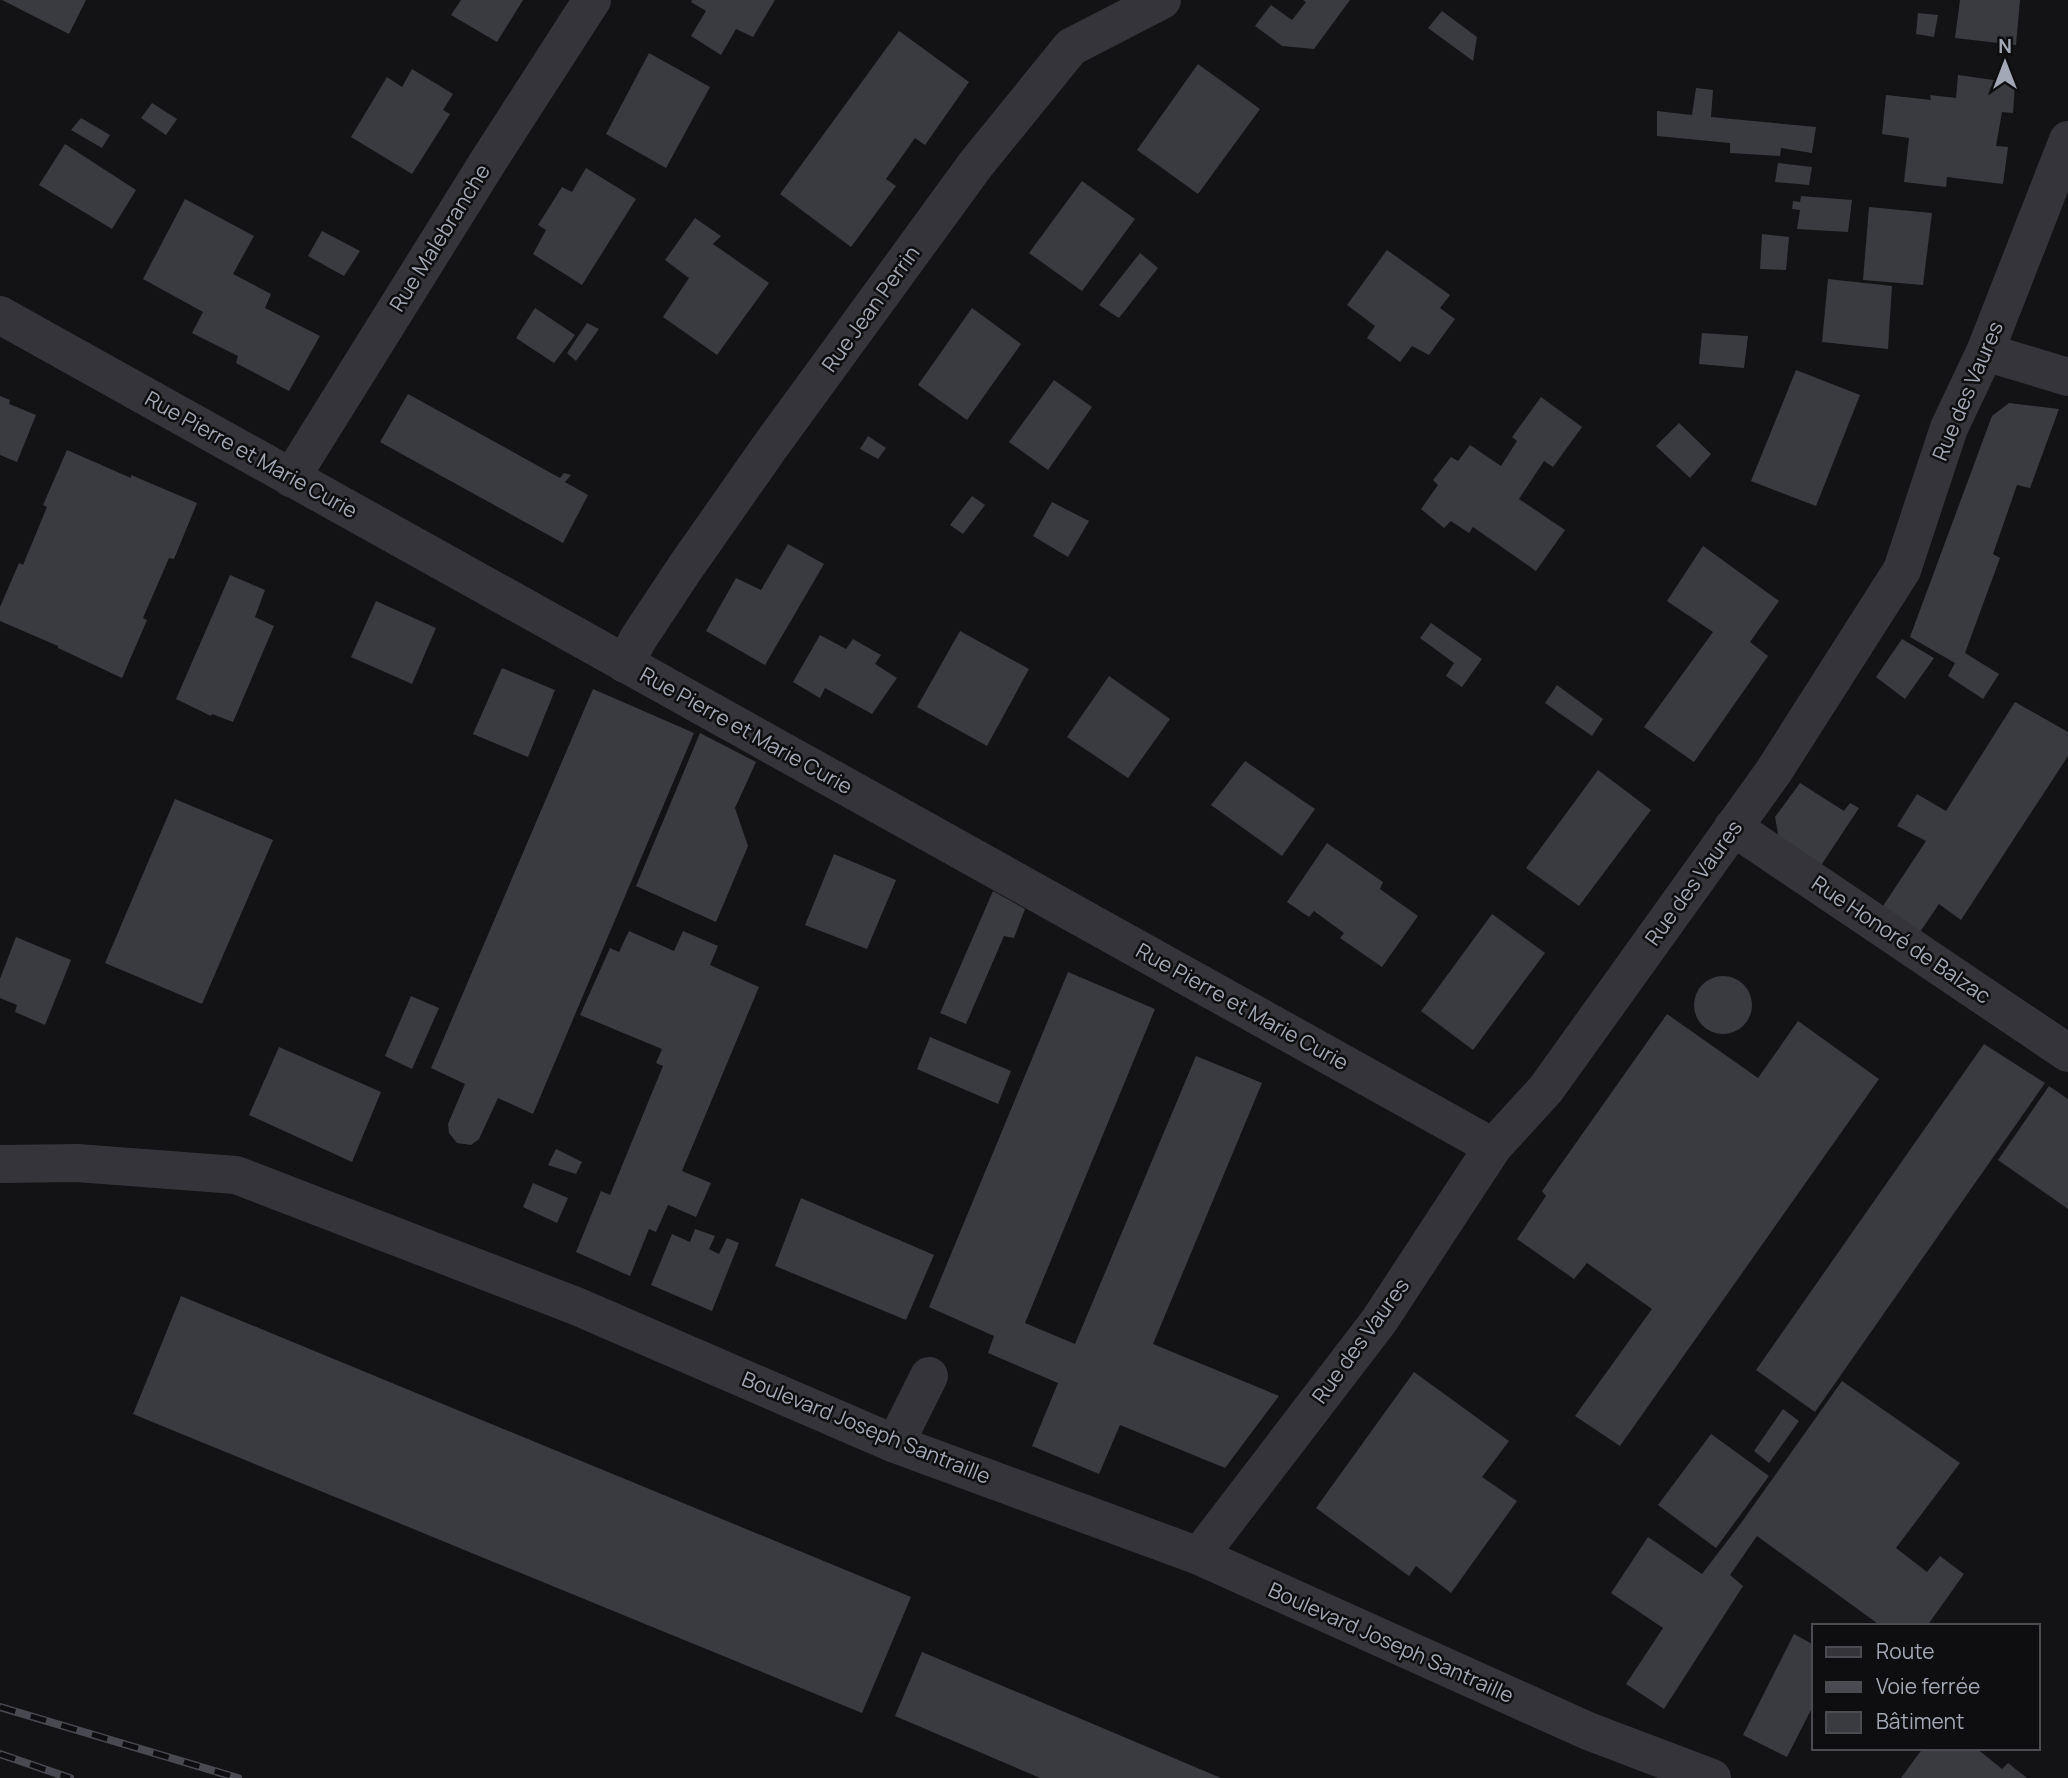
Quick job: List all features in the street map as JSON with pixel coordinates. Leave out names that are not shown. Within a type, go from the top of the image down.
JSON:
[{"type":"street","name":"Rue Malebranche","points":[[291,478],[592,0]]},
{"type":"street","name":"Rue Jean Perrin","points":[[625,664],[638,639],[685,568],[769,448],[976,164],[1071,47],[1162,0]]},
{"type":"street","name":"Rue des Vaures","points":[[1199,1556],[1379,1321],[1493,1147],[1546,1090],[1774,771],[1902,570],[1949,428],[1986,352],[2068,140]]},
{"type":"street","name":"Rue Pierre et Marie Curie","points":[[0,315],[1493,1147]]},
{"type":"street","points":[[1986,352],[2068,377]]},
{"type":"street","name":"Rue Honoré de Balzac","points":[[1733,827],[2068,1052]]},
{"type":"street","name":"Boulevard Joseph Santraille","points":[[0,1164],[77,1163],[236,1175],[576,1306],[895,1444],[1199,1556],[1588,1731],[1712,1778]]},
{"type":"street","points":[[895,1444],[929,1376]]},
{"type":"building","points":[[2,0],[86,0],[69,34]]},
{"type":"building","points":[[461,0],[523,0],[497,42],[451,15]]},
{"type":"building","points":[[775,0],[753,37],[736,29],[721,55],[691,36],[706,11],[691,2]]},
{"type":"building","points":[[1303,0],[1350,0],[1314,49],[1282,46],[1255,26],[1271,5],[1292,20],[1306,2]]},
{"type":"building","points":[[1960,0],[2020,0],[2016,45],[1955,38]]},
{"type":"building","points":[[1442,11],[1477,37],[1473,61],[1428,28]]},
{"type":"building","points":[[1918,13],[1938,15],[1934,37],[1916,34]]},
{"type":"building","points":[[899,31],[969,82],[925,145],[915,138],[886,179],[896,186],[851,247],[780,194]]},
{"type":"building","points":[[649,53],[710,87],[666,168],[606,134]]},
{"type":"building","points":[[1198,64],[1260,109],[1198,194],[1137,150]]},
{"type":"building","points":[[412,69],[453,94],[443,110],[450,114],[412,174],[351,137],[387,77],[402,87]]},
{"type":"building","points":[[1958,75],[2015,83],[2013,113],[2002,112],[1996,146],[2008,147],[2003,184],[1947,177],[1946,187],[1904,182],[1909,138],[1882,134],[1886,95],[1931,100],[1930,95],[1956,98]]},
{"type":"building","points":[[1696,88],[1713,90],[1711,117],[1816,127],[1812,153],[1781,148],[1780,156],[1730,153],[1730,143],[1657,136],[1657,111],[1692,115]]},
{"type":"building","points":[[152,103],[177,119],[166,135],[141,118]]},
{"type":"building","points":[[81,118],[110,135],[102,148],[71,130]]},
{"type":"building","points":[[65,144],[136,190],[112,229],[39,185]]},
{"type":"building","points":[[1778,163],[1812,167],[1809,185],[1775,182]]},
{"type":"building","points":[[586,168],[636,199],[582,285],[533,254],[546,230],[538,225],[562,187],[572,192]]},
{"type":"building","points":[[1082,181],[1135,219],[1082,291],[1029,253]]},
{"type":"building","points":[[1801,196],[1852,200],[1848,232],[1797,229],[1800,210],[1792,209],[1793,201],[1800,202]]},
{"type":"building","points":[[185,199],[254,236],[233,274],[271,294],[265,308],[320,336],[289,391],[236,363],[238,356],[192,333],[203,312],[143,279]]},
{"type":"building","points":[[1869,207],[1932,213],[1923,285],[1863,280]]},
{"type":"building","points":[[695,218],[721,236],[713,244],[769,283],[717,355],[663,317],[689,278],[665,260]]},
{"type":"building","points":[[322,231],[360,251],[344,276],[308,256]]},
{"type":"building","points":[[1762,234],[1789,237],[1786,270],[1760,269]]},
{"type":"building","points":[[1387,250],[1450,295],[1440,308],[1455,319],[1429,355],[1412,346],[1400,362],[1367,338],[1375,326],[1347,305]]},
{"type":"building","points":[[1140,253],[1158,268],[1119,318],[1099,305]]},
{"type":"building","points":[[1828,279],[1892,286],[1888,349],[1822,342]]},
{"type":"building","points":[[535,308],[575,335],[554,363],[516,338]]},
{"type":"building","points":[[972,308],[1021,344],[967,420],[918,385]]},
{"type":"building","points":[[587,323],[599,329],[576,361],[567,353]]},
{"type":"building","points":[[1702,333],[1748,336],[1744,368],[1699,364]]},
{"type":"building","points":[[1796,370],[1860,395],[1816,506],[1751,481]]},
{"type":"building","points":[[1054,380],[1092,407],[1048,470],[1009,442]]},
{"type":"building","points":[[408,394],[560,478],[564,473],[571,475],[565,482],[588,495],[563,543],[380,442]]},
{"type":"building","points":[[0,396],[10,400],[9,404],[36,415],[17,462],[0,455]]},
{"type":"building","points":[[1541,397],[1582,427],[1553,467],[1544,461],[1519,499],[1565,530],[1536,571],[1473,527],[1469,533],[1451,521],[1444,528],[1421,509],[1438,485],[1433,480],[1451,457],[1458,461],[1470,445],[1501,466],[1517,441],[1512,437]]},
{"type":"building","points":[[2009,403],[2059,409],[2030,488],[2017,485],[1993,554],[2000,558],[1965,653],[1999,674],[1983,699],[1948,676],[1955,663],[1910,637],[1992,416]]},
{"type":"building","points":[[1679,423],[1711,454],[1690,478],[1656,446]]},
{"type":"building","points":[[868,436],[886,448],[878,459],[860,449]]},
{"type":"building","points":[[67,450],[197,503],[174,559],[169,558],[143,618],[147,620],[122,678],[0,621],[0,607],[19,563],[23,565],[47,507],[43,505]]},
{"type":"building","points":[[972,496],[985,505],[963,534],[950,525]]},
{"type":"building","points":[[1052,502],[1089,521],[1068,557],[1033,536]]},
{"type":"building","points":[[788,544],[824,564],[765,665],[706,631],[736,578],[761,590]]},
{"type":"building","points":[[1703,546],[1779,601],[1750,642],[1768,656],[1694,762],[1644,727],[1713,632],[1667,601]]},
{"type":"building","points":[[230,575],[265,590],[255,617],[274,626],[233,722],[212,714],[211,716],[176,699]]},
{"type":"building","points":[[376,601],[436,628],[412,684],[351,657]]},
{"type":"building","points":[[1431,623],[1482,659],[1462,687],[1446,676],[1454,663],[1420,638]]},
{"type":"building","points":[[960,631],[1029,669],[987,746],[917,707]]},
{"type":"building","points":[[820,635],[846,649],[853,639],[881,655],[875,664],[897,678],[872,714],[825,688],[820,698],[793,682]]},
{"type":"building","points":[[1902,639],[1934,658],[1905,699],[1876,677]]},
{"type":"building","points":[[502,668],[555,690],[528,757],[473,734]]},
{"type":"building","points":[[1109,676],[1170,719],[1128,778],[1067,737]]},
{"type":"building","points":[[1557,685],[1603,719],[1592,736],[1545,703]]},
{"type":"building","points":[[593,689],[694,733],[533,1114],[498,1098],[479,1139],[471,1145],[457,1143],[449,1133],[448,1124],[465,1084],[431,1068]]},
{"type":"building","points":[[2015,702],[2068,732],[2068,756],[1961,920],[1939,904],[1920,932],[1883,906],[1926,841],[1897,826],[1917,794],[1946,811]]},
{"type":"building","points":[[700,733],[756,762],[735,808],[748,846],[716,922],[636,886]]},
{"type":"building","points":[[1245,761],[1315,809],[1282,856],[1211,805]]},
{"type":"building","points":[[1598,770],[1651,810],[1579,906],[1526,868]]},
{"type":"building","points":[[1800,783],[1844,811],[1850,803],[1859,808],[1820,867],[1779,839],[1775,817]]},
{"type":"building","points":[[175,799],[273,840],[202,1004],[105,963]]},
{"type":"building","points":[[1327,843],[1383,882],[1380,889],[1418,916],[1382,967],[1340,938],[1344,933],[1314,911],[1309,917],[1287,902]]},
{"type":"building","points":[[834,854],[896,880],[867,949],[805,925]]},
{"type":"building","points":[[993,891],[1025,909],[1014,938],[1004,936],[966,1024],[940,1013]]},
{"type":"building","points":[[1492,914],[1545,953],[1473,1050],[1421,1011]]},
{"type":"building","points":[[629,931],[674,951],[683,931],[718,946],[710,965],[759,987],[682,1171],[711,1183],[696,1217],[668,1205],[656,1232],[649,1229],[630,1276],[576,1252],[601,1191],[610,1195],[663,1066],[656,1063],[662,1049],[580,1015],[610,948],[619,952]]},
{"type":"building","points":[[16,937],[71,960],[45,1025],[15,1012],[17,1005],[0,998],[0,979]]},
{"type":"building","points":[[1068,972],[1155,1009],[1025,1323],[1075,1344],[1196,1056],[1262,1083],[1153,1344],[1279,1396],[1225,1468],[1120,1425],[1099,1474],[1032,1446],[1058,1383],[988,1353],[994,1336],[929,1307]]},
{"type":"building","points":[[1723,976],[1734,978],[1747,989],[1752,1005],[1750,1016],[1739,1029],[1723,1034],[1712,1032],[1699,1021],[1694,1005],[1696,994],[1707,981]]},
{"type":"building","points":[[411,996],[439,1008],[412,1069],[385,1056]]},
{"type":"building","points":[[1667,1014],[1758,1078],[1798,1021],[1879,1079],[1620,1446],[1575,1416],[1652,1309],[1587,1263],[1574,1279],[1517,1239],[1546,1196],[1542,1191]]},
{"type":"building","points":[[930,1037],[1011,1071],[998,1104],[917,1069]]},
{"type":"building","points":[[1984,1044],[2045,1083],[1815,1412],[1756,1370]]},
{"type":"building","points":[[279,1047],[381,1092],[352,1162],[249,1115]]},
{"type":"building","points":[[2049,1086],[2068,1099],[2068,1209],[1998,1160]]},
{"type":"building","points":[[556,1149],[582,1162],[576,1174],[548,1165]]},
{"type":"building","points":[[533,1183],[568,1198],[557,1223],[523,1207]]},
{"type":"building","points":[[801,1198],[934,1255],[906,1320],[775,1266]]},
{"type":"building","points":[[695,1229],[715,1236],[709,1249],[719,1254],[727,1238],[739,1243],[712,1311],[651,1285],[672,1234],[690,1242]]},
{"type":"building","points":[[181,1296],[911,1597],[862,1713],[133,1414]]},
{"type":"building","points":[[1414,1372],[1509,1441],[1482,1477],[1517,1501],[1451,1593],[1416,1566],[1409,1576],[1316,1508]]},
{"type":"building","points":[[1842,1381],[1960,1463],[1896,1548],[1927,1572],[1940,1556],[1964,1574],[1928,1624],[1878,1624],[1757,1536],[1730,1575],[1743,1586],[1664,1709],[1626,1684],[1663,1628],[1611,1593],[1648,1537],[1702,1574]]},
{"type":"building","points":[[1783,1409],[1799,1421],[1769,1463],[1754,1451]]},
{"type":"building","points":[[1711,1434],[1769,1476],[1716,1548],[1658,1505]]},
{"type":"building","points":[[1794,1634],[1812,1644],[1812,1708],[1787,1757],[1743,1735]]},
{"type":"building","points":[[922,1652],[1221,1778],[1040,1778],[895,1716]]},
{"type":"building","points":[[1922,1750],[1978,1750],[2002,1769],[2008,1763],[2027,1778],[1901,1778]]},
{"type":"railway","points":[[0,1707],[238,1778]]},
{"type":"railway","points":[[0,1754],[70,1778]]}]
